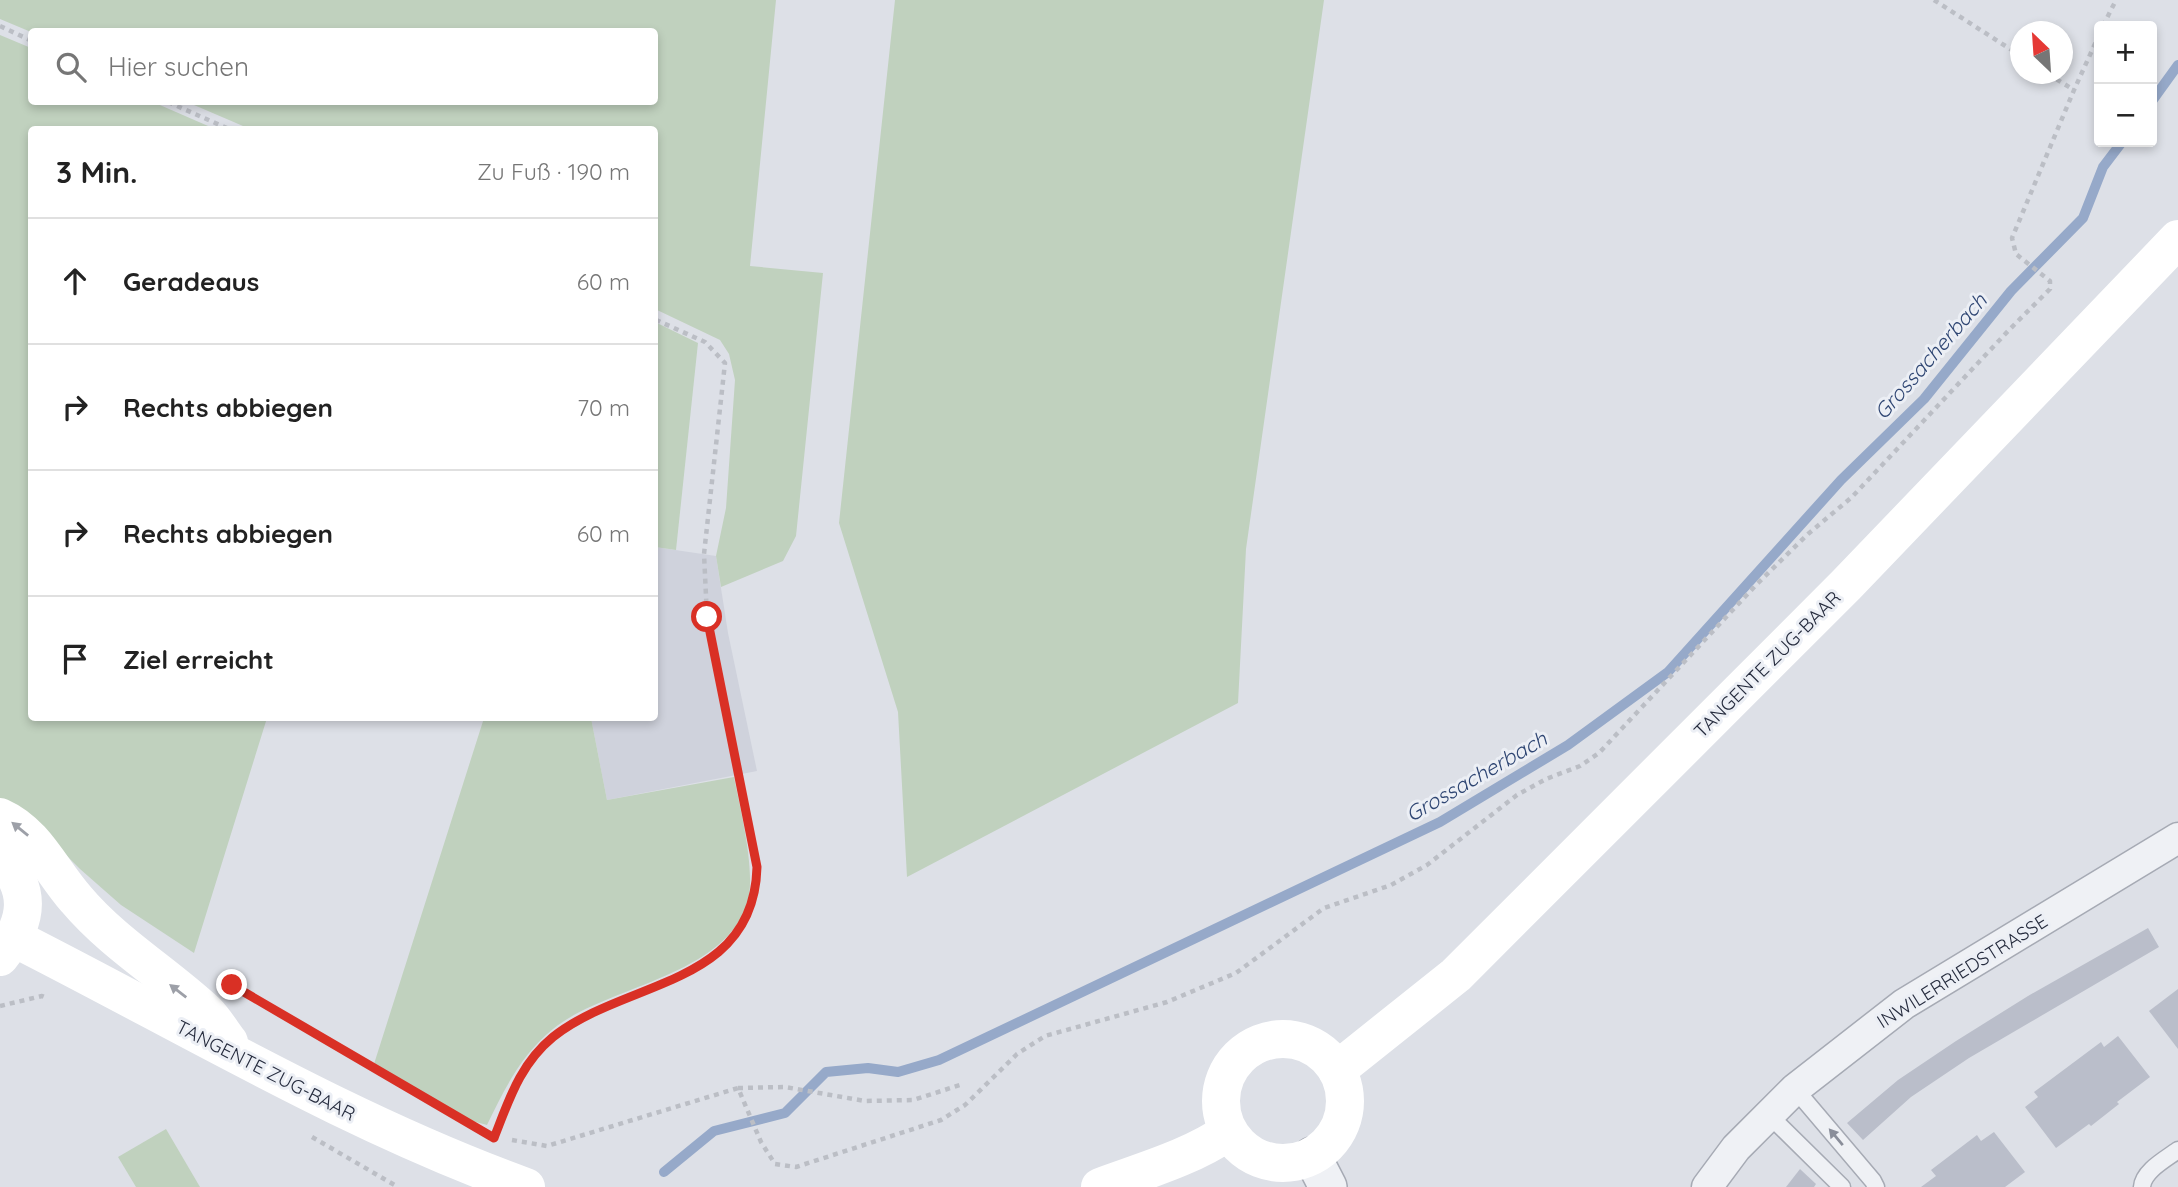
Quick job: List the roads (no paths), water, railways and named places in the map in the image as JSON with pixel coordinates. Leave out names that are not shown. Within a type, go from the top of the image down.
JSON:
[{"type":"main road","name":"TANGENTE ZUG-BAAR","points":[[1337,1070],[1465,966],[1846,585],[2178,239]]},
{"type":"main road","points":[[0,817],[27,834],[77,901],[127,950],[208,1014],[241,1058]]},
{"type":"main road","points":[[0,856],[10,867],[22,895],[23,912],[7,948]]},
{"type":"main road","name":"TANGENTE ZUG-BAAR","points":[[7,948],[241,1058],[385,1130],[490,1155],[526,1187]]},
{"type":"main road","points":[[1278,1039],[1304,1043],[1326,1056],[1337,1070],[1345,1102],[1343,1119],[1326,1146],[1320,1172],[1297,1162],[1266,1161],[1251,1155],[1238,1145],[1228,1132],[1220,1098],[1224,1080],[1232,1065],[1245,1052],[1260,1043],[1278,1039]]},
{"type":"main road","points":[[1100,1187],[1165,1164],[1212,1143],[1228,1132]]},
{"type":"street","name":"INWILERRIEDSTRASSE","points":[[1707,1187],[1736,1148],[1768,1114],[1795,1089],[1904,1004],[2178,838]]},
{"type":"lane","points":[[1795,1089],[1876,1187]]},
{"type":"lane","points":[[1768,1114],[1842,1187]]},
{"type":"lane","points":[[2142,1187],[2141,1182],[2147,1174],[2178,1150]]},
{"type":"waterway","name":"Grossacherbach","points":[[2157,94],[2178,65]]},
{"type":"waterway","name":"Grossacherbach","points":[[664,1172],[714,1131],[785,1113],[826,1072],[868,1068],[898,1072],[939,1060],[1440,822],[1568,745],[1668,672],[1841,480],[1924,399],[2011,291],[2083,218],[2103,167],[2118,147]]}]
